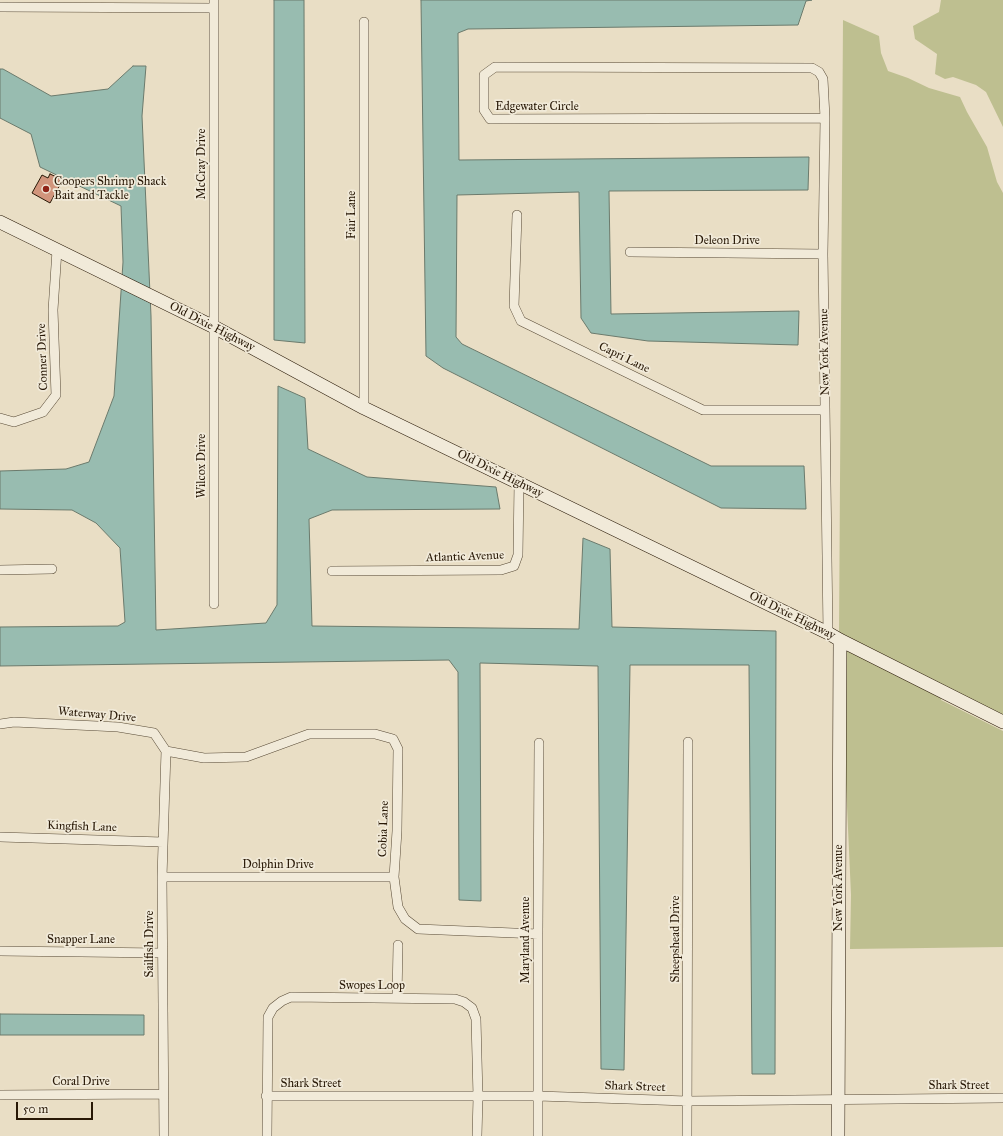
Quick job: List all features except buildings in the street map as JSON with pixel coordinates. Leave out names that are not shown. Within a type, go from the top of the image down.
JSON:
[{"type":"street","points":[[0,7],[18,3],[214,4]]},
{"type":"street","name":"McCray Drive","points":[[214,4],[214,327]]},
{"type":"street","name":"Fair Lane","points":[[364,22],[364,408]]},
{"type":"street","name":"Edgewater Circle","points":[[820,72],[812,68],[494,68],[484,75],[484,110],[490,119],[825,118]]},
{"type":"street","name":"New York Avenue","points":[[820,72],[823,79],[825,118],[823,254],[828,633]]},
{"type":"street","name":"Capri Lane","points":[[517,215],[514,306],[521,321],[703,410],[826,410]]},
{"type":"street","name":"Old Dixie Highway","points":[[0,222],[214,327],[364,408],[828,633],[1003,722]]},
{"type":"street","name":"Conner Drive","points":[[0,418],[14,422],[43,412],[56,395],[53,310],[58,250]]},
{"type":"street","name":"Deleon Drive","points":[[630,252],[823,254]]},
{"type":"street","name":"Wilcox Drive","points":[[214,327],[214,604]]},
{"type":"street","name":"Atlantic Avenue","points":[[332,571],[500,570],[514,566],[518,555],[519,483]]},
{"type":"street","points":[[0,570],[52,569]]},
{"type":"street","name":"New York Avenue","points":[[838,1136],[840,640]]},
{"type":"street","name":"Waterway Drive","points":[[0,724],[14,722],[118,727],[154,733],[166,751]]},
{"type":"street","name":"Cobia Lane","points":[[166,751],[204,758],[246,757],[309,734],[375,734],[393,739],[398,749],[397,831],[394,877],[398,907],[405,919],[418,929],[538,934]]},
{"type":"street","name":"Sheepshead Drive","points":[[687,1136],[688,742]]},
{"type":"street","name":"Maryland Avenue","points":[[538,1136],[539,743]]},
{"type":"street","name":"Sailfish Drive","points":[[164,1136],[162,877],[166,751]]},
{"type":"street","name":"Kingfish Lane","points":[[0,837],[163,842]]},
{"type":"street","name":"Dolphin Drive","points":[[162,877],[394,877]]},
{"type":"street","points":[[397,998],[398,945]]},
{"type":"street","name":"Snapper Lane","points":[[0,951],[162,953]]},
{"type":"street","name":"Swopes Loop","points":[[267,1136],[266,1096],[268,1017],[273,1008],[282,1000],[291,997],[455,999],[464,1002],[472,1008],[476,1019],[478,1097],[476,1136]]},
{"type":"street","name":"Coral Drive","points":[[0,1095],[163,1094]]},
{"type":"street","name":"Shark Street","points":[[266,1096],[538,1096],[687,1101],[1003,1098]]},
{"type":"green space","points":[[941,0],[1003,0],[1003,127],[986,92],[976,85],[953,77],[945,79],[935,74],[937,54],[915,39],[913,26],[939,12]]},
{"type":"green space","points":[[843,20],[879,36],[881,53],[888,71],[929,88],[960,97],[987,147],[997,182],[1003,193],[1003,716],[846,637],[846,635],[839,633]]},
{"type":"green space","points":[[846,649],[942,697],[941,700],[1003,731],[1003,947],[850,949],[851,895],[846,784]]},
{"type":"water","points":[[274,0],[304,0],[305,343],[274,340]]},
{"type":"water","points":[[421,0],[812,0],[806,1],[798,25],[468,29],[458,33],[459,160],[809,157],[808,190],[609,191],[611,314],[799,311],[798,345],[648,341],[591,333],[581,318],[579,192],[457,195],[456,337],[462,344],[711,466],[804,466],[806,509],[721,508],[443,368],[426,356]]},
{"type":"water","points":[[133,66],[146,66],[142,116],[151,316],[156,630],[266,623],[277,605],[278,386],[305,398],[308,449],[367,477],[496,487],[500,509],[332,510],[309,519],[312,626],[579,629],[583,538],[610,549],[612,627],[776,631],[775,1074],[752,1074],[749,665],[630,665],[624,1070],[601,1069],[598,666],[480,663],[481,901],[459,900],[458,672],[449,660],[0,666],[0,627],[118,626],[125,622],[120,548],[96,523],[72,510],[0,509],[0,471],[66,469],[89,462],[114,396],[123,262],[121,206],[40,167],[31,134],[0,118],[0,69],[3,69],[51,96],[108,89]]},
{"type":"water","points":[[0,1014],[144,1015],[144,1035],[0,1035]]},
{"type":"place","name":"Coopers Shrimp Shack Bait and Tackle","points":[[46,189]]}]
